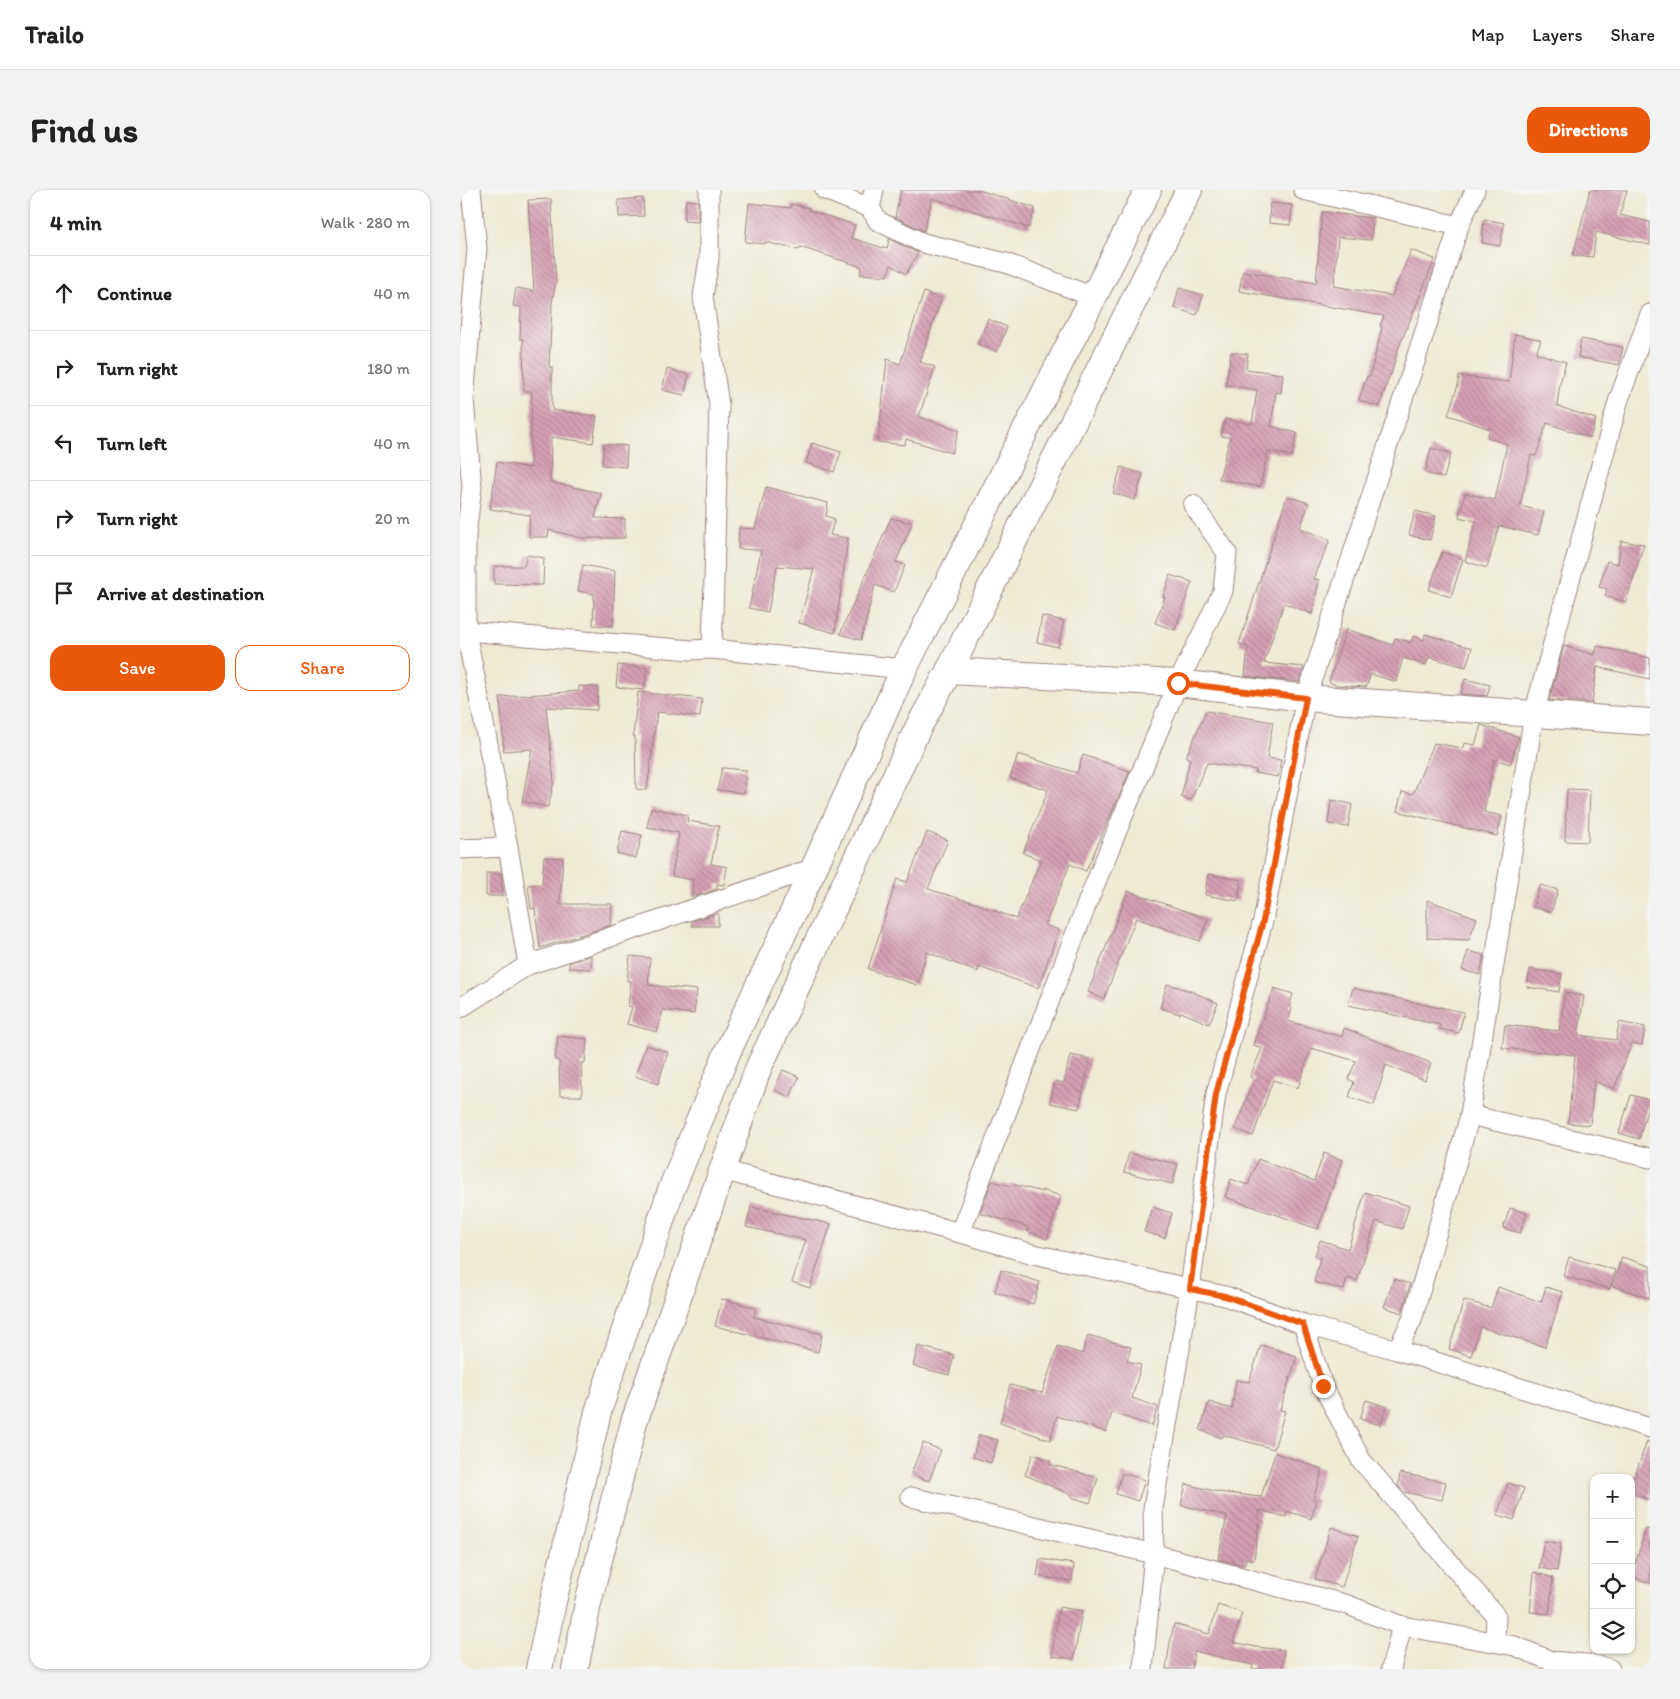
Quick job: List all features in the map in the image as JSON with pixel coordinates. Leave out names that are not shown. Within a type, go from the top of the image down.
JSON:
[{"type":"main road","points":[[540,1669],[553,1602],[598,1412],[671,1190],[727,1053],[814,868],[904,669],[1148,190]]},
{"type":"main road","points":[[575,1669],[588,1603],[634,1422],[758,1069],[918,728],[949,671],[1188,190]]},
{"type":"main road","points":[[949,671],[1178,683],[1306,698],[1650,722]]},
{"type":"street","points":[[471,190],[477,248],[464,400],[472,487],[466,534],[462,631],[508,847],[528,965]]},
{"type":"street","points":[[709,190],[709,259],[703,297],[719,406],[712,649]]},
{"type":"street","points":[[825,190],[872,199],[878,221],[923,243],[1006,263],[1093,297]]},
{"type":"street","points":[[1303,190],[1459,226]]},
{"type":"street","points":[[1143,1669],[1154,1554],[1153,1508],[1190,1289],[1216,1094],[1263,921],[1306,698],[1459,226],[1475,190]]},
{"type":"street","points":[[1397,1350],[1412,1320],[1470,1115],[1534,714],[1618,402],[1650,314]]},
{"type":"street","points":[[960,1233],[1088,901],[1178,683],[1223,591],[1227,552],[1193,505]]},
{"type":"street","points":[[462,631],[691,650],[712,649],[904,669]]},
{"type":"street","points":[[460,849],[508,847]]},
{"type":"street","points":[[460,1008],[528,965],[814,868]]},
{"type":"street","points":[[1470,1115],[1650,1158]]},
{"type":"street","points":[[722,1170],[1029,1253],[1225,1296],[1303,1324],[1397,1350],[1650,1428]]},
{"type":"street","points":[[1303,1324],[1323,1386],[1361,1460],[1496,1616],[1495,1641]]},
{"type":"street","points":[[911,1497],[1154,1554],[1348,1605],[1402,1626],[1495,1641],[1514,1646],[1549,1665],[1596,1665],[1610,1669]]},
{"type":"street","points":[[1390,1669],[1402,1626]]},
{"type":"building","points":[[901,190],[979,190],[1035,208],[1029,228],[932,198],[924,231],[895,217]]},
{"type":"building","points":[[1590,190],[1627,190],[1620,215],[1650,222],[1650,245],[1596,232],[1593,257],[1573,255]]},
{"type":"building","points":[[643,198],[644,216],[619,217],[618,200]]},
{"type":"building","points":[[551,199],[556,280],[552,304],[549,367],[552,367],[552,410],[597,416],[593,443],[551,437],[550,482],[601,493],[595,518],[625,519],[625,538],[582,538],[549,530],[548,537],[529,537],[530,515],[490,509],[497,462],[530,468],[532,391],[524,391],[523,339],[520,339],[521,307],[513,306],[516,288],[534,291],[528,200]]},
{"type":"building","points":[[686,200],[698,201],[698,222],[684,221]]},
{"type":"building","points":[[749,203],[791,208],[791,204],[809,208],[808,210],[855,225],[851,238],[887,249],[889,239],[918,253],[906,274],[891,265],[887,276],[860,274],[862,267],[800,247],[799,250],[765,242],[765,244],[745,242]]},
{"type":"building","points":[[1270,203],[1292,205],[1290,225],[1269,223]]},
{"type":"building","points":[[1322,212],[1373,218],[1371,240],[1338,237],[1334,286],[1392,296],[1411,250],[1435,259],[1397,352],[1379,407],[1359,400],[1367,376],[1370,376],[1382,327],[1380,326],[1384,316],[1239,291],[1243,271],[1316,283]]},
{"type":"building","points":[[1484,219],[1504,223],[1500,246],[1482,243]]},
{"type":"building","points":[[1179,288],[1203,295],[1197,315],[1174,308]]},
{"type":"building","points":[[924,292],[941,299],[920,362],[935,367],[919,417],[959,430],[952,453],[906,439],[905,445],[878,442],[887,359],[900,364]]},
{"type":"building","points":[[988,319],[1007,327],[997,352],[978,344]]},
{"type":"building","points":[[1515,334],[1541,340],[1536,353],[1566,362],[1560,383],[1557,406],[1596,419],[1590,438],[1547,423],[1536,456],[1531,455],[1520,506],[1544,512],[1538,535],[1499,526],[1487,568],[1465,561],[1476,521],[1459,517],[1465,493],[1495,500],[1507,444],[1487,437],[1490,429],[1448,415],[1459,376],[1509,382]]},
{"type":"building","points":[[1581,339],[1623,347],[1619,365],[1578,357]]},
{"type":"building","points":[[1231,352],[1248,354],[1246,369],[1283,374],[1281,393],[1276,392],[1271,426],[1297,433],[1292,456],[1268,451],[1260,487],[1219,479],[1230,437],[1221,436],[1225,419],[1252,424],[1257,390],[1226,385]]},
{"type":"building","points":[[667,369],[689,375],[684,395],[662,390]]},
{"type":"building","points":[[812,443],[841,452],[834,472],[806,463]]},
{"type":"building","points":[[604,444],[627,446],[626,467],[602,465]]},
{"type":"building","points":[[1431,448],[1451,453],[1444,478],[1425,473]]},
{"type":"building","points":[[1121,467],[1143,474],[1135,500],[1113,493]]},
{"type":"building","points":[[766,487],[828,503],[826,516],[835,519],[830,535],[848,538],[835,633],[799,623],[814,569],[777,566],[768,612],[749,608],[761,550],[738,549],[739,528],[755,529]]},
{"type":"building","points":[[1287,496],[1309,503],[1300,528],[1330,540],[1314,579],[1319,580],[1312,614],[1284,603],[1264,663],[1304,667],[1299,682],[1245,676],[1248,647],[1239,644]]},
{"type":"building","points":[[1415,511],[1436,516],[1430,540],[1409,535]]},
{"type":"building","points":[[891,518],[912,523],[896,562],[905,565],[894,592],[875,585],[861,640],[840,634]]},
{"type":"building","points":[[1621,541],[1644,544],[1626,602],[1605,596],[1607,589],[1599,587],[1607,561],[1618,564]]},
{"type":"building","points":[[1442,552],[1463,559],[1451,597],[1429,590]]},
{"type":"building","points":[[527,555],[544,558],[543,585],[494,584],[494,566],[524,566]]},
{"type":"building","points":[[583,565],[615,571],[613,626],[593,625],[594,594],[578,591]]},
{"type":"building","points":[[1170,575],[1192,582],[1175,630],[1155,623],[1165,597],[1163,597]]},
{"type":"building","points":[[1042,616],[1064,621],[1058,647],[1037,642]]},
{"type":"building","points":[[1346,629],[1393,645],[1395,638],[1411,642],[1413,636],[1424,640],[1425,634],[1472,648],[1466,667],[1429,657],[1426,665],[1403,658],[1396,682],[1371,674],[1366,687],[1337,685],[1329,682]]},
{"type":"building","points":[[1564,646],[1595,655],[1597,646],[1650,658],[1650,679],[1597,667],[1592,703],[1549,700]]},
{"type":"building","points":[[618,665],[647,668],[644,690],[616,687]]},
{"type":"building","points":[[1465,679],[1490,685],[1487,696],[1461,694]]},
{"type":"building","points":[[579,686],[598,687],[597,710],[546,707],[554,782],[548,807],[522,801],[532,749],[504,751],[500,697],[579,691]]},
{"type":"building","points":[[638,692],[702,699],[700,717],[657,712],[647,790],[636,789],[635,736],[633,736]]},
{"type":"building","points":[[1206,711],[1273,722],[1267,758],[1281,760],[1278,777],[1255,773],[1256,770],[1207,763],[1191,800],[1181,797],[1190,759],[1186,757]]},
{"type":"building","points":[[1481,725],[1519,737],[1510,764],[1494,759],[1484,812],[1502,816],[1497,836],[1397,811],[1402,792],[1413,794],[1434,743],[1463,748],[1464,743],[1475,745]]},
{"type":"building","points":[[1018,754],[1077,773],[1083,755],[1130,771],[1086,871],[1070,864],[1045,925],[1059,930],[1038,988],[979,967],[977,972],[927,952],[917,985],[868,969],[897,879],[907,882],[927,832],[948,840],[928,889],[975,903],[1016,919],[1041,860],[1023,853],[1048,790],[1010,778]]},
{"type":"building","points":[[722,768],[746,770],[744,793],[717,790]]},
{"type":"building","points":[[1567,789],[1590,790],[1588,842],[1565,841]]},
{"type":"building","points":[[1331,800],[1352,804],[1348,827],[1328,824]]},
{"type":"building","points":[[651,808],[688,815],[687,821],[719,826],[711,864],[727,867],[724,885],[717,884],[717,889],[692,897],[693,880],[672,876],[679,833],[647,827]]},
{"type":"building","points":[[622,831],[642,835],[636,858],[617,853]]},
{"type":"building","points":[[544,857],[563,858],[560,904],[612,904],[611,925],[540,948],[535,908],[531,909],[528,885],[542,884]]},
{"type":"building","points":[[486,873],[501,873],[503,896],[486,896]]},
{"type":"building","points":[[1208,874],[1241,880],[1238,901],[1205,895]]},
{"type":"building","points":[[1540,885],[1558,890],[1551,912],[1533,907]]},
{"type":"building","points":[[1128,891],[1208,919],[1200,941],[1136,918],[1104,999],[1088,992]]},
{"type":"building","points":[[1427,900],[1477,918],[1469,940],[1427,938]]},
{"type":"building","points":[[718,913],[718,926],[692,926],[692,921]]},
{"type":"building","points":[[1468,951],[1484,955],[1480,975],[1462,970]]},
{"type":"building","points":[[591,955],[591,969],[569,968],[569,963]]},
{"type":"building","points":[[630,956],[650,958],[648,985],[697,990],[694,1014],[663,1010],[657,1032],[627,1024],[632,1007],[628,1006],[631,981],[627,981]]},
{"type":"building","points":[[1530,969],[1562,974],[1559,992],[1527,987]]},
{"type":"building","points":[[1167,984],[1191,991],[1218,1003],[1209,1024],[1181,1012],[1180,1014],[1160,1008]]},
{"type":"building","points":[[1274,988],[1293,994],[1289,1007],[1292,1008],[1288,1021],[1342,1037],[1344,1028],[1431,1063],[1425,1080],[1386,1065],[1374,1105],[1349,1097],[1354,1082],[1348,1079],[1356,1061],[1311,1048],[1298,1088],[1273,1080],[1253,1136],[1235,1129],[1254,1079],[1250,1077],[1262,1048],[1253,1045]]},
{"type":"building","points":[[1353,988],[1464,1012],[1459,1033],[1439,1029],[1440,1025],[1348,1005]]},
{"type":"building","points":[[1565,993],[1584,996],[1578,1035],[1616,1040],[1619,1022],[1645,1027],[1642,1045],[1632,1043],[1614,1089],[1594,1081],[1590,1125],[1568,1123],[1575,1055],[1502,1048],[1505,1025],[1559,1031]]},
{"type":"building","points":[[558,1036],[587,1039],[585,1063],[581,1063],[582,1096],[560,1096],[559,1061],[555,1060]]},
{"type":"building","points":[[646,1045],[668,1052],[658,1084],[635,1076]]},
{"type":"building","points":[[1070,1055],[1090,1059],[1079,1109],[1050,1103],[1055,1081],[1064,1083]]},
{"type":"building","points":[[783,1070],[799,1077],[790,1097],[774,1090]]},
{"type":"building","points":[[1631,1095],[1650,1100],[1639,1139],[1619,1133]]},
{"type":"building","points":[[1129,1153],[1178,1164],[1172,1184],[1124,1172]]},
{"type":"building","points":[[1324,1153],[1342,1160],[1318,1229],[1225,1197],[1231,1179],[1248,1185],[1258,1159],[1314,1181]]},
{"type":"building","points":[[992,1181],[1042,1192],[1042,1190],[1061,1196],[1047,1239],[1027,1231],[1029,1227],[980,1213]]},
{"type":"building","points":[[1365,1192],[1409,1206],[1402,1229],[1376,1221],[1357,1281],[1347,1278],[1344,1290],[1314,1282],[1320,1258],[1315,1256],[1320,1240],[1348,1249]]},
{"type":"building","points":[[751,1207],[831,1224],[810,1288],[792,1282],[806,1240],[746,1227]]},
{"type":"building","points":[[1152,1207],[1172,1213],[1165,1238],[1144,1232]]},
{"type":"building","points":[[1510,1208],[1527,1213],[1520,1233],[1503,1228]]},
{"type":"building","points":[[1569,1257],[1615,1270],[1610,1289],[1563,1276]]},
{"type":"building","points":[[1622,1257],[1650,1266],[1650,1298],[1612,1286]]},
{"type":"building","points":[[1001,1270],[1040,1282],[1033,1304],[995,1292]]},
{"type":"building","points":[[1394,1279],[1410,1284],[1402,1313],[1384,1307]]},
{"type":"building","points":[[1498,1287],[1541,1302],[1546,1287],[1563,1292],[1545,1347],[1480,1327],[1471,1356],[1449,1349],[1464,1300],[1491,1308]]},
{"type":"building","points":[[722,1299],[756,1308],[754,1317],[822,1334],[818,1352],[715,1326]]},
{"type":"building","points":[[1088,1335],[1131,1347],[1127,1361],[1141,1365],[1132,1398],[1158,1407],[1152,1426],[1112,1413],[1106,1432],[1057,1416],[1050,1440],[1000,1423],[1010,1385],[1042,1393],[1058,1346],[1082,1354]]},
{"type":"building","points":[[1261,1345],[1297,1356],[1280,1410],[1285,1411],[1274,1449],[1223,1435],[1222,1438],[1200,1430],[1209,1402],[1232,1409],[1236,1380],[1249,1382]]},
{"type":"building","points":[[918,1346],[954,1355],[949,1375],[913,1366]]},
{"type":"building","points":[[1366,1400],[1387,1407],[1381,1425],[1360,1419]]},
{"type":"building","points":[[979,1435],[998,1440],[991,1463],[973,1457]]},
{"type":"building","points":[[1647,1441],[1650,1442],[1650,1500],[1635,1494],[1635,1476]]},
{"type":"building","points":[[923,1443],[941,1450],[929,1481],[911,1474]]},
{"type":"building","points":[[1275,1453],[1323,1469],[1313,1499],[1317,1500],[1311,1519],[1287,1511],[1286,1517],[1260,1510],[1254,1560],[1246,1558],[1245,1565],[1218,1559],[1227,1516],[1181,1505],[1186,1484],[1218,1492],[1261,1497]]},
{"type":"building","points":[[1033,1454],[1051,1461],[1049,1464],[1098,1478],[1090,1503],[1071,1497],[1072,1495],[1025,1475]]},
{"type":"building","points":[[1122,1473],[1145,1480],[1138,1501],[1116,1494]]},
{"type":"building","points":[[1400,1473],[1446,1482],[1442,1500],[1404,1492],[1398,1486]]},
{"type":"building","points":[[1508,1483],[1524,1488],[1514,1520],[1497,1515]]},
{"type":"building","points":[[1331,1527],[1358,1536],[1342,1587],[1315,1579]]},
{"type":"building","points":[[1646,1529],[1650,1530],[1650,1583],[1635,1578],[1635,1564]]},
{"type":"building","points":[[1544,1541],[1561,1544],[1557,1571],[1539,1568]]},
{"type":"building","points":[[1040,1559],[1074,1564],[1072,1581],[1037,1576]]},
{"type":"building","points":[[1534,1572],[1553,1578],[1549,1614],[1530,1612]]},
{"type":"building","points":[[1218,1605],[1242,1613],[1233,1642],[1284,1650],[1282,1669],[1252,1669],[1253,1665],[1194,1651],[1192,1669],[1166,1669],[1174,1624],[1209,1634]]},
{"type":"building","points":[[1059,1607],[1082,1611],[1074,1659],[1052,1656]]},
{"type":"route","points":[[1178,683],[1306,698],[1263,921],[1216,1094],[1190,1289],[1225,1296],[1303,1324],[1323,1386]]}]
